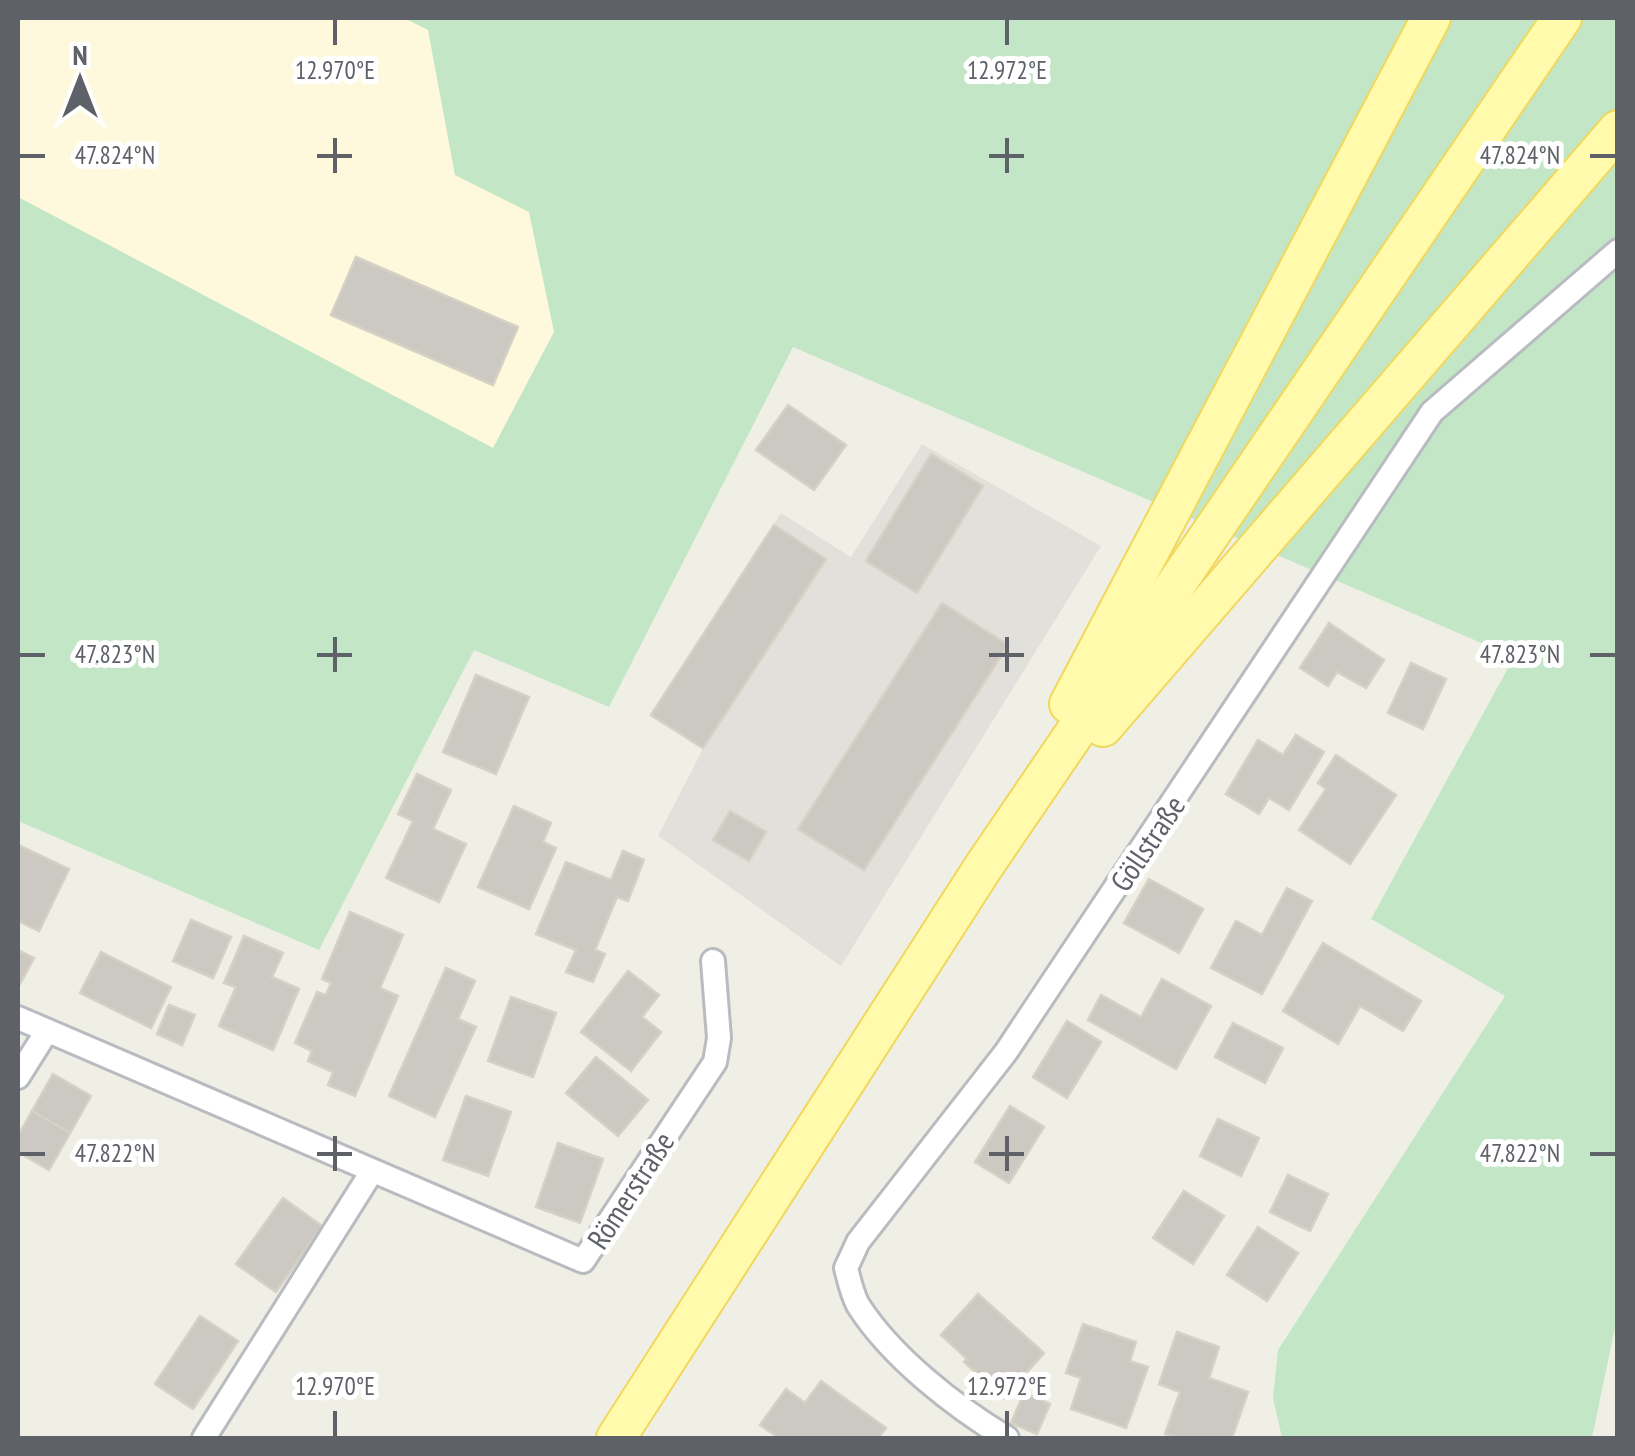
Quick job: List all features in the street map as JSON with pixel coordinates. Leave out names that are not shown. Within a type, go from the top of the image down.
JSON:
[{"type":"main road","points":[[984,866],[1431,18]]},
{"type":"main road","points":[[616,1438],[984,866],[1562,18]]},
{"type":"main road","points":[[984,866],[1618,130]]},
{"type":"street","name":"Göllstraße","points":[[1007,1438],[970,1416],[883,1338],[856,1301],[846,1268],[858,1242],[1017,1036],[1432,412],[1618,251]]},
{"type":"street","name":"Römerstraße","points":[[18,1018],[582,1261],[715,1062],[719,1038],[713,961]]},
{"type":"street","points":[[18,1077],[47,1031]]},
{"type":"street","points":[[204,1438],[371,1172]]},
{"type":"shaded area","points":[[18,18],[404,18],[428,30],[455,175],[529,211],[554,332],[493,448],[18,197]]},
{"type":"shaded area","points":[[922,444],[1101,546],[841,966],[658,836],[703,749],[651,715],[781,513],[851,557]]},
{"type":"green space","points":[[404,18],[1617,18],[1618,1313],[1592,1438],[1282,1438],[1273,1398],[1278,1350],[1505,996],[1371,919],[1514,657],[793,347],[609,707],[474,650],[319,950],[18,821],[18,197],[493,448],[554,332],[529,212],[455,175],[428,30]]},
{"type":"building","points":[[356,257],[518,327],[493,385],[331,315]]},
{"type":"building","points":[[788,405],[846,445],[814,490],[756,450]]},
{"type":"building","points":[[931,454],[983,486],[917,593],[866,561]]},
{"type":"building","points":[[774,525],[826,559],[703,748],[651,715]]},
{"type":"building","points":[[942,603],[1008,645],[864,870],[798,829]]},
{"type":"building","points":[[1329,623],[1384,660],[1366,688],[1337,672],[1328,686],[1300,668]]},
{"type":"building","points":[[1411,663],[1446,679],[1423,729],[1388,713]]},
{"type":"building","points":[[476,675],[529,697],[496,774],[443,752]]},
{"type":"building","points":[[1296,735],[1324,752],[1289,810],[1269,798],[1259,814],[1226,794],[1258,740],[1283,755]]},
{"type":"building","points":[[1336,755],[1396,795],[1350,864],[1299,830],[1326,789],[1318,783]]},
{"type":"building","points":[[417,774],[451,790],[433,829],[466,844],[439,902],[386,878],[413,821],[398,814]]},
{"type":"building","points":[[514,806],[551,823],[543,842],[556,848],[529,909],[478,887]]},
{"type":"building","points":[[730,811],[766,832],[749,861],[713,840]]},
{"type":"building","points":[[18,845],[69,869],[39,931],[18,921]]},
{"type":"building","points":[[623,851],[644,860],[628,901],[617,897],[595,950],[605,954],[593,982],[566,972],[576,950],[536,934],[566,862],[611,880]]},
{"type":"building","points":[[1149,879],[1203,909],[1179,953],[1124,923]]},
{"type":"building","points":[[1287,888],[1312,901],[1262,994],[1211,968],[1236,921],[1262,935]]},
{"type":"building","points":[[350,912],[403,935],[380,988],[398,996],[355,1096],[328,1085],[333,1072],[308,1061],[312,1051],[295,1043],[317,992],[326,995],[331,983],[322,979]]},
{"type":"building","points":[[191,920],[231,937],[213,978],[173,961]]},
{"type":"building","points":[[244,936],[283,953],[272,977],[299,989],[273,1050],[219,1026],[236,987],[224,983]]},
{"type":"building","points":[[1323,943],[1421,1001],[1403,1031],[1360,1006],[1338,1044],[1283,1011]]},
{"type":"building","points":[[18,950],[34,958],[20,984],[18,983]]},
{"type":"building","points":[[101,952],[171,987],[151,1028],[80,993]]},
{"type":"building","points":[[446,968],[475,981],[458,1019],[476,1027],[435,1117],[389,1096]]},
{"type":"building","points":[[628,971],[659,995],[642,1017],[661,1032],[631,1071],[581,1032]]},
{"type":"building","points":[[1162,979],[1211,1006],[1176,1069],[1088,1020],[1101,995],[1141,1017]]},
{"type":"building","points":[[511,997],[556,1013],[533,1077],[488,1061]]},
{"type":"building","points":[[169,1005],[195,1015],[182,1045],[157,1034]]},
{"type":"building","points":[[1067,1021],[1101,1042],[1067,1098],[1033,1077]]},
{"type":"building","points":[[1233,1023],[1283,1048],[1265,1083],[1215,1057]]},
{"type":"building","points":[[596,1057],[648,1100],[618,1136],[566,1093]]},
{"type":"building","points":[[53,1074],[91,1096],[70,1133],[32,1111]]},
{"type":"building","points":[[466,1096],[511,1112],[488,1176],[443,1160]]},
{"type":"building","points":[[1010,1106],[1044,1127],[1009,1183],[975,1162]]},
{"type":"building","points":[[32,1111],[70,1133],[49,1170],[18,1152],[18,1136]]},
{"type":"building","points":[[1218,1119],[1259,1138],[1241,1176],[1200,1156]]},
{"type":"building","points":[[558,1143],[603,1159],[580,1223],[536,1207]]},
{"type":"building","points":[[1288,1175],[1328,1194],[1310,1231],[1270,1212]]},
{"type":"building","points":[[1184,1191],[1224,1216],[1193,1264],[1153,1238]]},
{"type":"building","points":[[283,1198],[322,1226],[276,1292],[236,1264]]},
{"type":"building","points":[[1258,1227],[1298,1253],[1267,1301],[1227,1275]]},
{"type":"building","points":[[978,1294],[1044,1353],[1004,1398],[941,1335]]},
{"type":"building","points":[[200,1316],[238,1341],[193,1409],[155,1384]]},
{"type":"building","points":[[1083,1324],[1136,1342],[1130,1361],[1148,1367],[1126,1428],[1071,1409],[1081,1378],[1066,1373]]},
{"type":"building","points":[[1177,1332],[1219,1347],[1209,1378],[1248,1392],[1232,1438],[1178,1438],[1165,1434],[1180,1392],[1159,1384]]},
{"type":"building","points":[[821,1381],[886,1428],[878,1438],[779,1438],[760,1425],[786,1389],[805,1403]]},
{"type":"building","points":[[1024,1393],[1050,1404],[1037,1434],[1011,1423]]}]
